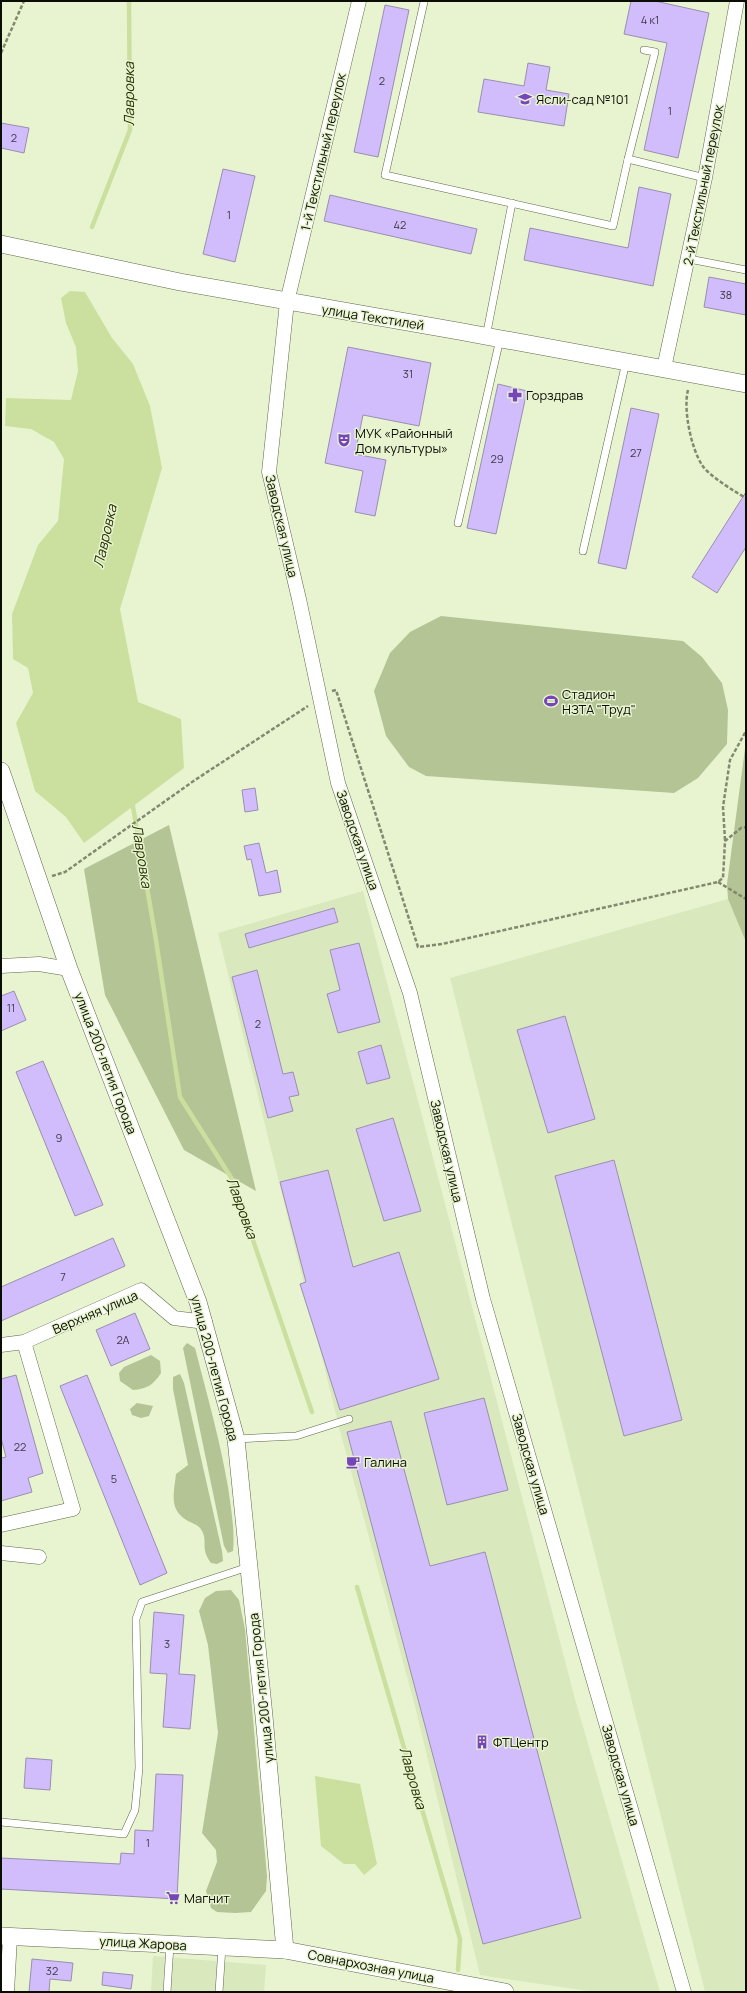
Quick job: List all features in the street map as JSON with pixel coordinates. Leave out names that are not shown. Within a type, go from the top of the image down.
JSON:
[{"type":"street","name":"1-й Текстильный переулок","points":[[287,302],[359,1]]},
{"type":"street","name":"2-й Текстильный переулок","points":[[664,368],[689,259],[737,1]]},
{"type":"street","name":"улица Текстилей","points":[[1,244],[180,282],[664,368],[746,384]]},
{"type":"street","name":"Заводская улица","points":[[287,302],[269,472],[299,599],[338,783],[410,993],[483,1299],[684,1992]]},
{"type":"street","name":"улица 200-летия Города","points":[[1,771],[69,968],[205,1322],[236,1439],[285,1950]]},
{"type":"street","points":[[1,966],[39,964],[69,968]]},
{"type":"street","name":"Верхняя улица","points":[[1,1345],[24,1342],[141,1290],[174,1318],[205,1322]]},
{"type":"street","points":[[1,1525],[72,1509],[24,1342]]},
{"type":"street","points":[[1,1553],[39,1557]]},
{"type":"street","points":[[6,1936],[7,1992]]},
{"type":"street","name":"улица Жарова","points":[[6,1936],[285,1950]]},
{"type":"street","name":"Совнархозная улица","points":[[285,1950],[505,1992]]},
{"type":"lane","points":[[424,2],[384,175],[613,226],[655,52],[644,50]]},
{"type":"lane","points":[[628,159],[705,178]]},
{"type":"lane","points":[[458,523],[493,338],[512,203]]},
{"type":"lane","points":[[689,259],[746,270]]},
{"type":"lane","points":[[583,550],[626,362]]},
{"type":"lane","points":[[236,1439],[296,1436],[349,1419]]},
{"type":"lane","points":[[1,1822],[124,1834],[135,1810],[139,1768],[136,1619],[142,1602],[249,1567]]},
{"type":"lane","points":[[167,1992],[170,1944]]},
{"type":"lane","points":[[219,1992],[222,1947]]},
{"type":"path","points":[[1,52],[24,1]]},
{"type":"path","points":[[688,390],[686,399],[689,431],[702,465],[732,490],[746,498]]},
{"type":"path","points":[[39,881],[65,872],[195,780],[320,698],[336,690],[418,947],[442,944],[718,882],[723,878],[725,840],[723,807],[730,760],[746,731]]},
{"type":"path","points":[[725,840],[741,828],[746,827]]},
{"type":"path","points":[[718,882],[746,899]]},
{"type":"shaded area","name":"Стадион НЗТА \"Труд\"","points":[[441,616],[683,641],[702,657],[722,683],[728,710],[727,744],[698,778],[674,793],[426,776],[409,767],[386,736],[374,691],[390,653],[410,632]]},
{"type":"shaded area","points":[[746,741],[746,942],[728,899],[727,884]]},
{"type":"shaded area","points":[[169,825],[256,1191],[184,1150],[105,995],[84,869]]},
{"type":"shaded area","points":[[363,891],[575,1699],[660,1992],[595,1992],[480,1975],[415,1706],[340,1431],[218,933]]},
{"type":"shaded area","points":[[728,899],[746,942],[746,1992],[705,1992],[450,978]]},
{"type":"shaded area","points":[[187,1343],[195,1348],[225,1469],[233,1535],[233,1551],[228,1553],[224,1546],[183,1348]]},
{"type":"shaded area","points":[[151,1355],[160,1361],[161,1373],[155,1381],[142,1389],[133,1390],[120,1381],[119,1373],[124,1367]]},
{"type":"shaded area","points":[[180,1374],[184,1383],[222,1551],[223,1561],[217,1564],[211,1563],[208,1558],[205,1549],[204,1535],[201,1529],[182,1517],[177,1512],[175,1506],[174,1494],[176,1474],[188,1465],[173,1389],[173,1377]]},
{"type":"shaded area","points":[[137,1403],[153,1406],[149,1416],[141,1418],[132,1415],[130,1409]]},
{"type":"shaded area","points":[[231,1590],[239,1600],[245,1629],[267,1876],[266,1891],[251,1912],[235,1913],[217,1912],[211,1908],[206,1891],[217,1862],[216,1850],[202,1833],[218,1733],[208,1645],[199,1611],[205,1598],[216,1591]]},
{"type":"shaded area","points":[[153,1956],[266,1965],[264,1992],[151,1992]]},
{"type":"water","points":[[70,291],[85,292],[112,338],[133,364],[150,406],[162,468],[120,609],[138,702],[181,719],[184,768],[84,843],[66,817],[35,791],[16,723],[33,693],[28,668],[13,659],[12,614],[38,545],[58,521],[64,459],[54,442],[31,429],[5,426],[6,398],[71,400],[78,371],[76,347],[66,323],[61,298]]},
{"type":"water","points":[[315,1776],[360,1784],[377,1864],[364,1875],[355,1864],[344,1864],[321,1846]]},
{"type":"building","points":[[631,1],[655,1],[709,13],[678,158],[644,150],[667,43],[624,34]]},
{"type":"building","points":[[385,5],[409,10],[378,157],[354,152]]},
{"type":"building","points":[[528,63],[550,67],[546,90],[569,94],[564,126],[478,112],[484,79],[524,86]]},
{"type":"building","points":[[1,123],[29,128],[24,153],[1,148]]},
{"type":"building","points":[[223,169],[255,176],[235,262],[203,254]]},
{"type":"building","points":[[639,187],[671,194],[653,286],[524,260],[530,228],[628,248]]},
{"type":"building","points":[[330,195],[477,229],[471,254],[324,221]]},
{"type":"building","points":[[709,277],[746,284],[746,315],[704,307]]},
{"type":"building","name":"МУК «Районный Дом культуры»","points":[[348,347],[431,363],[419,426],[363,415],[355,454],[386,460],[375,516],[355,512],[363,471],[325,463]]},
{"type":"building","points":[[498,384],[527,391],[496,534],[467,528]]},
{"type":"building","points":[[631,408],[659,414],[626,569],[598,563]]},
{"type":"building","points":[[746,492],[746,547],[717,593],[692,577]]},
{"type":"building","points":[[255,788],[258,810],[245,812],[242,790]]},
{"type":"building","points":[[259,843],[266,873],[277,870],[281,892],[259,896],[251,859],[247,860],[244,846]]},
{"type":"building","points":[[334,908],[338,922],[249,948],[245,934]]},
{"type":"building","points":[[359,943],[380,1022],[338,1033],[327,994],[340,990],[330,950]]},
{"type":"building","points":[[257,970],[283,1074],[293,1072],[299,1095],[289,1097],[293,1111],[268,1118],[232,977]]},
{"type":"building","points":[[14,991],[26,1020],[1,1031],[1,996]]},
{"type":"building","points":[[565,1016],[595,1119],[548,1133],[517,1030]]},
{"type":"building","points":[[381,1045],[390,1078],[367,1084],[358,1052]]},
{"type":"building","points":[[43,1061],[103,1205],[75,1216],[16,1072]]},
{"type":"building","points":[[393,1118],[421,1211],[384,1221],[356,1129]]},
{"type":"building","points":[[614,1160],[682,1420],[624,1436],[555,1176]]},
{"type":"building","points":[[328,1170],[353,1267],[399,1252],[439,1379],[340,1410],[300,1284],[306,1282],[280,1182]]},
{"type":"building","points":[[113,1238],[125,1266],[1,1321],[1,1287]]},
{"type":"building","points":[[135,1313],[150,1349],[111,1366],[96,1330]]},
{"type":"building","points":[[16,1375],[43,1473],[28,1478],[32,1492],[1,1501],[1,1458],[6,1457],[1,1438],[1,1379]]},
{"type":"building","points":[[87,1375],[167,1573],[140,1585],[60,1386]]},
{"type":"building","points":[[484,1398],[508,1490],[447,1505],[424,1413]]},
{"type":"building","name":"ФТЦентр","points":[[391,1421],[430,1566],[485,1552],[581,1918],[483,1944],[347,1432]]},
{"type":"building","points":[[154,1612],[184,1615],[179,1674],[195,1675],[190,1729],[163,1727],[167,1674],[150,1673]]},
{"type":"building","points":[[26,1758],[52,1760],[50,1790],[24,1788]]},
{"type":"building","points":[[156,1774],[183,1775],[177,1899],[1,1889],[1,1858],[120,1864],[121,1853],[134,1854],[135,1830],[153,1831]]},
{"type":"building","points":[[32,1959],[73,1963],[71,1981],[50,1979],[49,1992],[29,1992]]},
{"type":"building","points":[[103,1972],[133,1975],[131,1989],[102,1985]]},
{"type":"waterway","name":"Лавровка","points":[[92,227],[130,130],[129,1]]},
{"type":"waterway","name":"Лавровка","points":[[132,801],[155,934],[180,1097],[232,1179],[312,1412]]},
{"type":"waterway","name":"Лавровка","points":[[357,1587],[460,1939],[458,1970]]},
{"type":"place","name":"Ясли-сад №101","points":[[525,99]]},
{"type":"place","name":"Горздрав","points":[[515,395]]},
{"type":"place","name":"МУК «Районный Дом культуры»","points":[[344,440]]},
{"type":"place","name":"Стадион НЗТА \"Труд\"","points":[[551,701]]},
{"type":"place","name":"Галина","points":[[353,1462]]},
{"type":"place","name":"ФТЦентр","points":[[482,1742]]},
{"type":"place","name":"Магнит","points":[[173,1898]]}]
